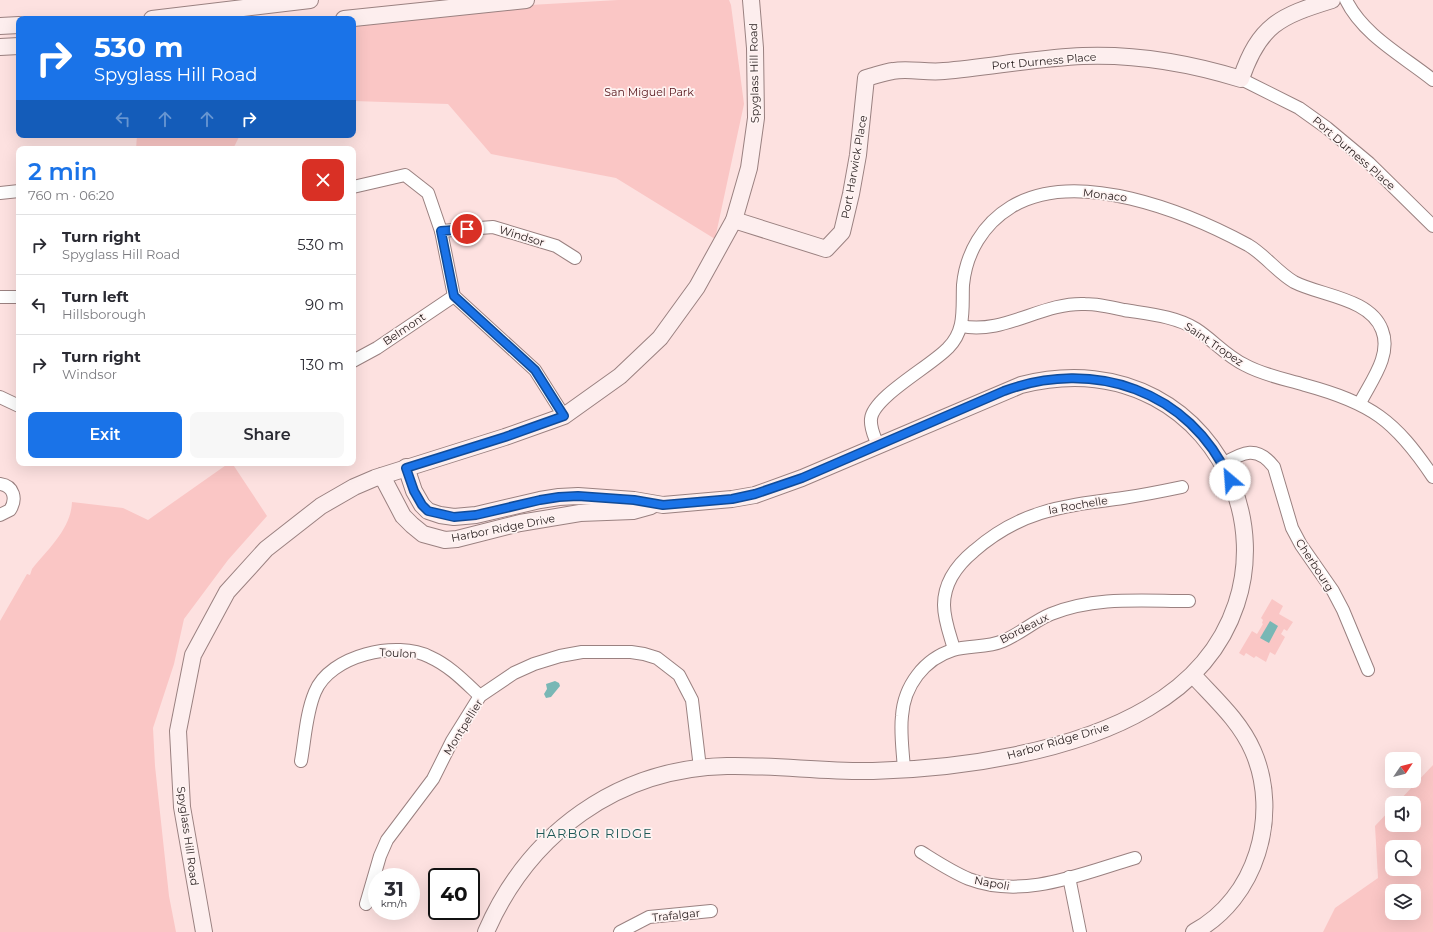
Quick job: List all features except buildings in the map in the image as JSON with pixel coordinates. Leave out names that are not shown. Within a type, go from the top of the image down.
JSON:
[{"type":"street","points":[[177,16],[310,0]]},
{"type":"street","points":[[356,18],[526,0]]},
{"type":"street","name":"Spyglass Hill Road","points":[[204,932],[182,807],[178,731],[193,655],[227,592],[266,549],[321,506],[354,487],[382,476],[505,437],[564,416],[620,376],[660,338],[697,288],[734,220],[749,168],[756,118],[755,48],[751,0]]},
{"type":"street","points":[[1241,79],[1255,46],[1262,35],[1274,24],[1296,12],[1332,0]]},
{"type":"street","points":[[1346,0],[1352,12],[1367,30],[1433,80]]},
{"type":"street","points":[[0,26],[16,25]]},
{"type":"street","points":[[0,47],[16,46]]},
{"type":"street","name":"Port Durness Place","points":[[866,78],[893,70],[942,71],[1057,58],[1100,56],[1150,58],[1213,71],[1241,79],[1300,108],[1369,163],[1433,226]]},
{"type":"street","name":"Port Harwick Place","points":[[734,220],[826,249],[842,232],[858,155],[866,78]]},
{"type":"street","points":[[356,186],[405,175],[428,193],[441,231],[454,296],[535,370],[564,416]]},
{"type":"street","points":[[0,193],[16,191]]},
{"type":"street","name":"Monaco","points":[[878,446],[870,422],[875,407],[943,354],[951,345],[961,326],[964,314],[963,286],[970,255],[986,228],[997,217],[1016,204],[1038,195],[1082,191],[1126,197],[1194,220],[1248,245],[1293,281],[1307,288],[1360,306],[1369,312],[1377,320],[1382,330],[1384,352],[1382,360],[1360,403]]},
{"type":"street","name":"Windsor","points":[[441,231],[493,227],[556,246],[575,258]]},
{"type":"street","name":"Belmont","points":[[356,359],[377,348],[454,296]]},
{"type":"street","points":[[0,297],[16,297]]},
{"type":"street","name":"Saint Tropez","points":[[961,326],[986,328],[1051,307],[1068,304],[1097,305],[1164,316],[1195,328],[1230,357],[1245,366],[1261,372],[1336,393],[1360,403],[1381,416],[1400,432],[1416,451],[1433,477]]},
{"type":"street","name":"Harbor Ridge Drive","points":[[382,476],[403,516],[412,525],[422,534],[435,538],[451,539],[520,523],[580,513],[633,511],[655,504],[732,499],[755,494],[802,478],[1021,385],[1057,378],[1081,378],[1120,384],[1154,397],[1191,424],[1210,444],[1223,464],[1236,492],[1243,519],[1246,543],[1245,573],[1229,626],[1210,657],[1193,675],[1151,707],[1123,722],[1093,734],[1027,752],[978,762],[904,770],[842,771],[729,766],[700,768],[660,776],[609,796],[585,810],[562,827],[542,846],[507,890],[486,932]]},
{"type":"street","points":[[0,397],[16,405]]},
{"type":"street","name":"Cherbourg","points":[[1223,464],[1239,455],[1254,453],[1265,458],[1274,467],[1292,528],[1301,545],[1333,592],[1343,610],[1368,670]]},
{"type":"street","name":"Harbor Ridge Drive","points":[[406,468],[414,491],[422,505],[428,511],[452,517],[476,515],[559,497],[578,496],[634,500],[655,504]]},
{"type":"street","points":[[0,484],[7,486],[12,490],[14,500],[10,510],[0,515]]},
{"type":"street","name":"la Rochelle","points":[[954,649],[945,619],[944,605],[946,592],[957,568],[984,542],[1020,521],[1058,507],[1182,487]]},
{"type":"street","points":[[451,539],[452,517]]},
{"type":"street","name":"Bordeaux","points":[[904,770],[901,717],[906,694],[913,680],[923,668],[935,658],[954,649],[1002,641],[1050,615],[1083,604],[1108,600],[1189,601]]},
{"type":"street","name":"Toulon","points":[[301,761],[311,704],[315,691],[323,680],[335,669],[361,656],[378,651],[396,651],[411,652],[429,656],[458,675],[480,696]]},
{"type":"street","name":"Montpellier","points":[[366,904],[380,856],[387,840],[433,779],[452,742],[480,696],[514,673],[534,664],[560,656],[582,652],[630,652],[657,658],[679,675],[686,687],[694,710],[700,768]]},
{"type":"street","points":[[1193,675],[1230,714],[1243,732],[1254,752],[1261,773],[1265,810],[1259,848],[1244,882],[1216,917],[1194,932]]},
{"type":"street","name":"Napoli","points":[[921,852],[951,871],[970,879],[990,885],[1011,887],[1032,886],[1135,858]]},
{"type":"street","points":[[1069,877],[1080,932]]},
{"type":"street","name":"Trafalgar","points":[[620,932],[648,917],[711,911]]},
{"type":"green space","name":"San Miguel Park","points":[[618,0],[729,0],[731,5],[744,104],[715,239],[616,178],[491,154],[448,104],[356,101],[356,21],[497,7]]},
{"type":"green space","points":[[137,138],[238,138],[234,146],[136,146]]},
{"type":"green space","points":[[225,466],[234,466],[267,516],[228,560],[184,619],[174,664],[153,728],[155,766],[169,896],[176,932],[0,932],[0,621],[27,574],[30,575],[32,569],[63,530],[71,512],[72,502],[123,508],[148,520]]},
{"type":"green space","points":[[1272,599],[1283,606],[1279,614],[1293,622],[1287,631],[1284,629],[1281,634],[1285,637],[1275,655],[1270,652],[1266,662],[1256,656],[1254,658],[1246,653],[1244,656],[1239,653],[1252,631],[1257,634],[1263,624],[1263,620],[1261,618]]},
{"type":"green space","points":[[1433,765],[1433,932],[1323,932],[1335,908],[1378,878],[1375,826],[1385,815],[1385,832],[1421,832],[1421,796],[1404,796],[1411,788],[1421,788],[1421,778]]},
{"type":"water","points":[[1270,621],[1278,626],[1269,643],[1260,638]]},
{"type":"water","points":[[555,681],[559,683],[560,686],[551,697],[546,698],[544,694],[547,689],[546,684]]},
{"type":"district","name":"HARBOR RIDGE","points":[[594,833]]},
{"type":"route","points":[[467,229],[441,231],[454,296],[535,370],[564,416],[505,437],[406,468],[417,499],[428,511],[440,515],[463,517],[559,497],[578,496],[634,500],[663,505],[683,502],[732,499],[755,494],[802,478],[1004,391],[1039,380],[1075,377],[1093,378],[1120,384],[1154,397],[1191,424],[1210,444],[1225,467],[1230,480]]}]
